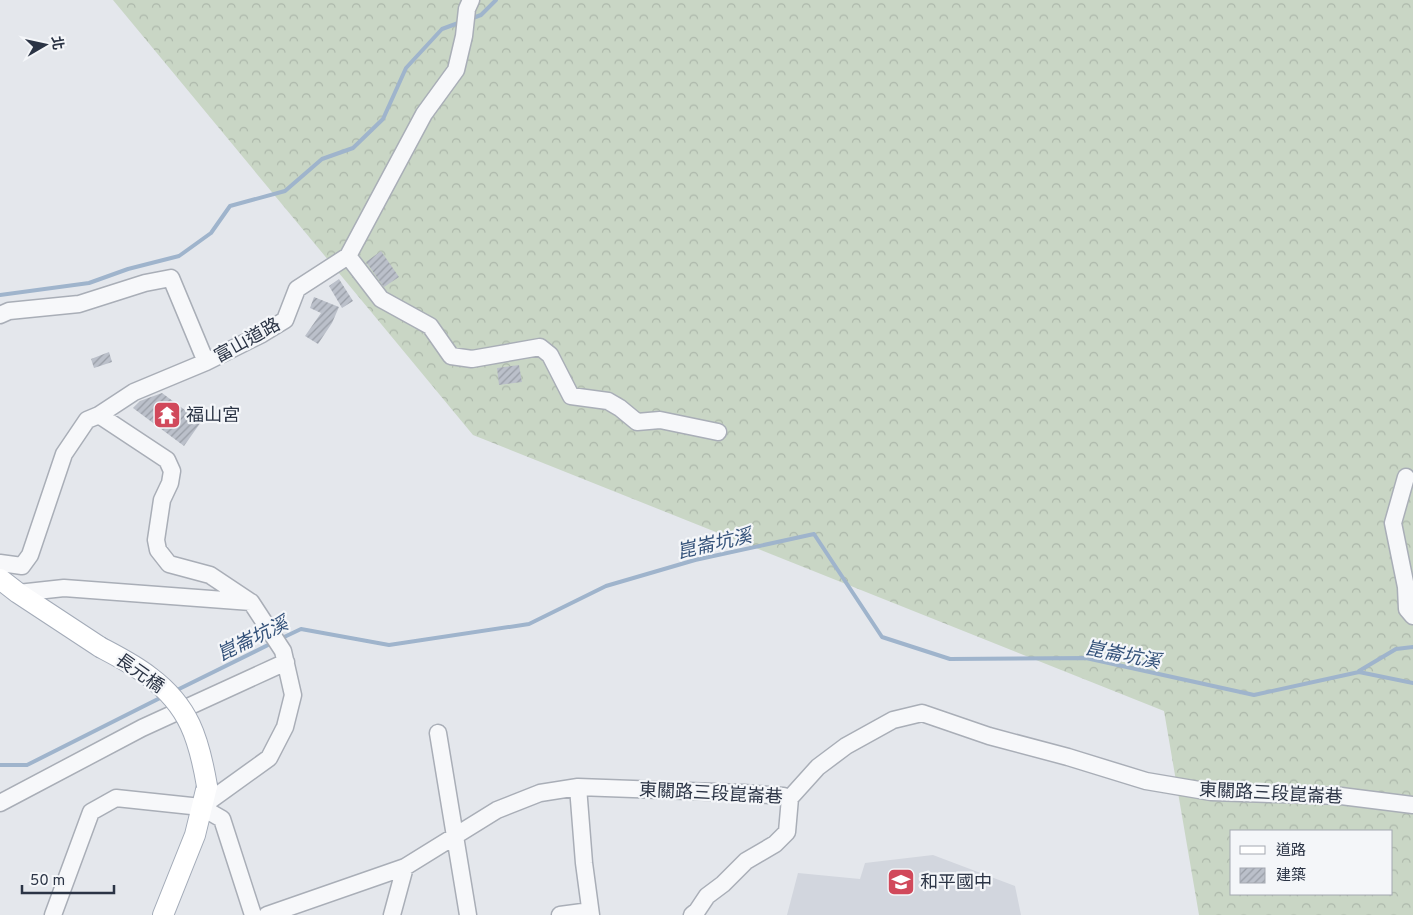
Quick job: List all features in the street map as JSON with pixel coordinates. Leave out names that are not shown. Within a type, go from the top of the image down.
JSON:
[{"type":"main road","name":"長元橋","points":[[0,579],[100,647],[150,677],[177,702],[190,722],[202,755],[207,786],[201,807]]},
{"type":"main road","points":[[162,915],[195,835],[201,807]]},
{"type":"street","name":"富山道路","points":[[0,563],[22,566],[30,555],[64,454],[87,420],[99,415],[134,392],[206,362],[286,320],[297,289],[348,256],[424,114],[456,70],[469,5]]},
{"type":"street","points":[[348,256],[381,299],[430,326],[451,356],[472,359],[540,347],[550,355],[571,396],[608,401],[637,422],[660,420],[718,432]]},
{"type":"street","points":[[0,315],[8,311],[79,304],[145,283],[171,278],[206,362]]},
{"type":"street","points":[[99,415],[167,460],[172,471],[170,483],[162,500],[156,540],[158,550],[169,564],[210,576],[251,602],[283,651],[286,662],[293,695],[285,727],[269,758],[201,807]]},
{"type":"street","points":[[1406,477],[1393,523],[1406,587],[1408,609],[1413,616]]},
{"type":"street","points":[[18,593],[64,588],[251,602]]},
{"type":"street","points":[[0,803],[142,728],[286,662]]},
{"type":"street","name":"東關路三段崑崙巷","points":[[267,915],[405,867],[454,834],[506,806],[540,793],[578,787],[743,793],[790,798],[818,767],[846,746],[893,720],[922,713],[989,736],[1068,757],[1146,781],[1211,792],[1341,796],[1413,806]]},
{"type":"street","points":[[438,733],[468,915]]},
{"type":"street","points":[[560,915],[590,913],[578,787]]},
{"type":"street","points":[[53,915],[90,812],[116,798],[201,807],[222,819],[253,915]]},
{"type":"street","points":[[692,915],[707,896],[723,884],[746,861],[775,844],[787,832],[790,798]]},
{"type":"street","points":[[392,915],[405,867]]},
{"type":"shaded area","name":"和平國中","points":[[933,855],[1015,886],[1021,915],[787,915],[798,873],[860,879],[865,863]]},
{"type":"green space","points":[[113,0],[1413,0],[1413,915],[1199,915],[1164,711],[473,435]]},
{"type":"building","points":[[381,251],[399,277],[384,287],[366,262]]},
{"type":"building","points":[[339,279],[353,301],[342,308],[329,286]]},
{"type":"building","points":[[314,297],[339,307],[332,323],[318,344],[305,336],[321,313],[310,308]]},
{"type":"building","points":[[109,352],[112,362],[94,368],[91,359]]},
{"type":"building","points":[[519,365],[522,382],[499,385],[497,368]]},
{"type":"building","name":"福山宮","points":[[162,393],[201,422],[184,446],[133,408],[140,401]]},
{"type":"waterway","points":[[470,19],[481,15],[496,0]]},
{"type":"waterway","points":[[0,295],[89,283],[128,269],[179,256],[211,233],[230,206],[285,191],[322,159],[353,148],[383,119],[406,68],[442,29],[461,22]]},
{"type":"waterway","name":"崑崙坑溪","points":[[280,639],[301,629],[389,645],[529,624],[606,586],[695,560],[814,534],[882,637],[950,659],[1086,658],[1254,695],[1359,672],[1413,683]]},
{"type":"waterway","name":"崑崙坑溪","points":[[175,691],[272,643]]},
{"type":"waterway","points":[[1359,671],[1396,649],[1413,647]]},
{"type":"waterway","name":"崑崙坑溪","points":[[0,765],[27,765],[164,696]]},
{"type":"place","name":"福山宮","points":[[167,415]]},
{"type":"place","name":"和平國中","points":[[901,882]]}]
